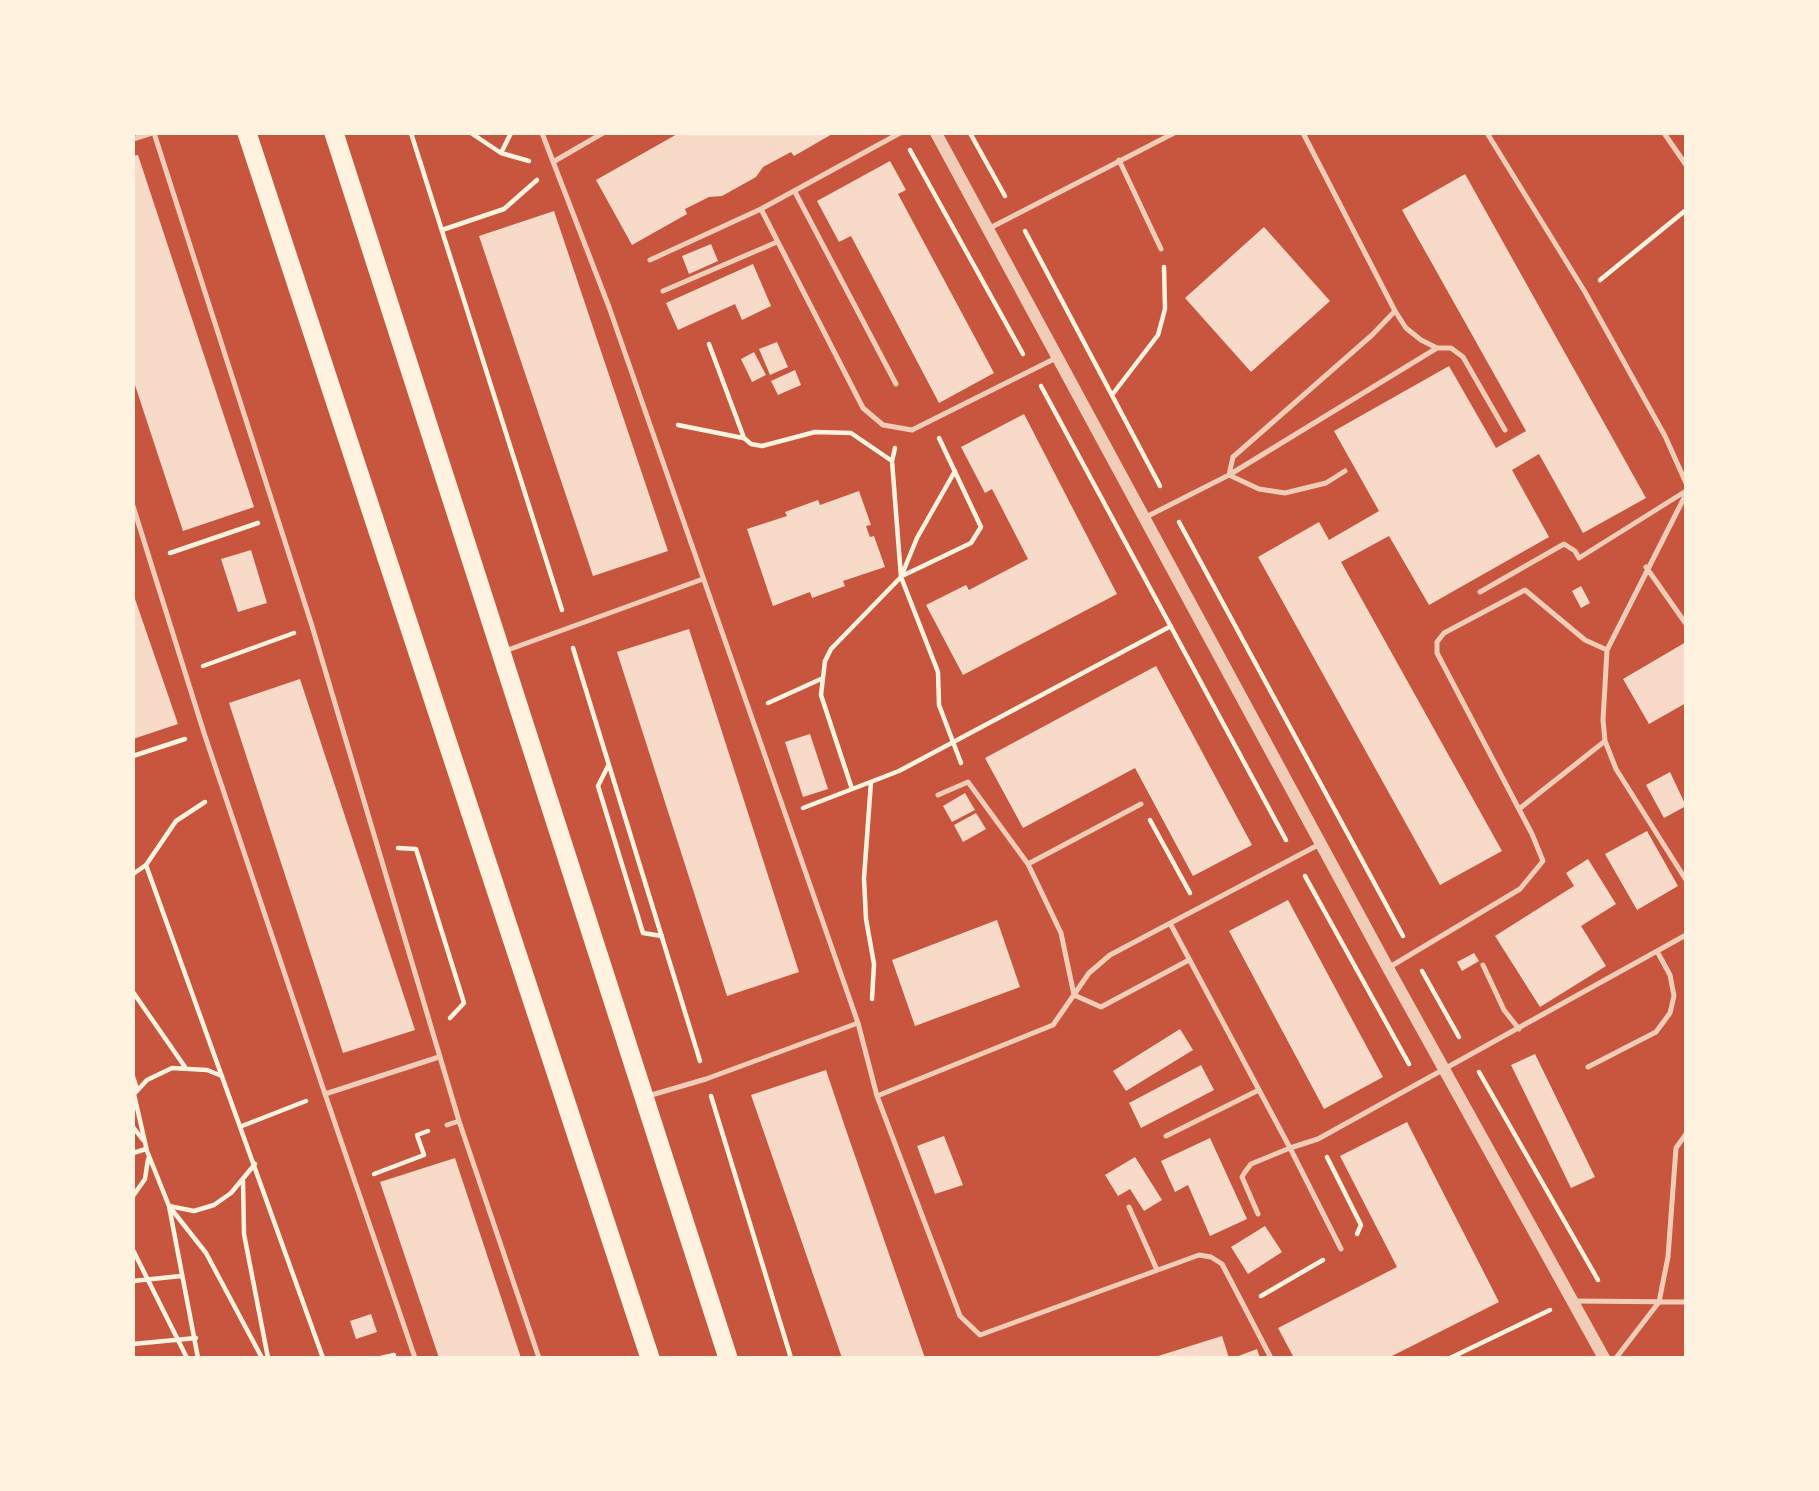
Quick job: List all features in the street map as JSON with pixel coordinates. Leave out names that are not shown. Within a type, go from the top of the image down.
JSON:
[{"type":"highway","points":[[247,133],[650,1358]]},
{"type":"highway","points":[[334,133],[728,1358]]},
{"type":"street","points":[[936,133],[1388,968],[1570,1301],[1604,1358]]},
{"type":"lane","points":[[133,139],[153,133],[312,626],[459,1121],[539,1358]]},
{"type":"lane","points":[[542,133],[609,307],[858,1023],[877,1096],[960,1316],[980,1335],[1199,1255],[1211,1257],[1222,1264],[1271,1358]]},
{"type":"lane","points":[[553,162],[603,133]]},
{"type":"lane","points":[[650,260],[795,192],[900,133]]},
{"type":"lane","points":[[988,229],[1174,133]]},
{"type":"lane","points":[[1303,133],[1395,311],[1406,328],[1437,348]]},
{"type":"lane","points":[[1487,133],[1586,292],[1665,436],[1686,483]]},
{"type":"lane","points":[[1664,133],[1686,166]]},
{"type":"lane","points":[[1119,160],[1161,249]]},
{"type":"lane","points":[[795,192],[896,384]]},
{"type":"lane","points":[[761,209],[863,408],[883,425],[912,430],[1058,356]]},
{"type":"lane","points":[[663,291],[777,242]]},
{"type":"lane","points":[[1229,475],[1233,457],[1358,348],[1395,311]]},
{"type":"lane","points":[[1144,518],[1229,475],[1437,348],[1451,348],[1463,357],[1506,430]]},
{"type":"lane","points":[[1229,475],[1259,489],[1285,493],[1326,483],[1345,471]]},
{"type":"lane","points":[[1686,492],[1646,567],[1607,650],[1605,741],[1616,769],[1686,880]]},
{"type":"lane","points":[[1480,592],[1564,544],[1576,551],[1579,558],[1686,492]]},
{"type":"lane","points":[[133,506],[204,733],[415,1358]]},
{"type":"lane","points":[[1646,567],[1686,624]]},
{"type":"lane","points":[[502,652],[703,579]]},
{"type":"lane","points":[[1388,968],[1520,889],[1538,871],[1543,861],[1540,850],[1437,653],[1437,642],[1444,633],[1525,590],[1586,640],[1607,650]]},
{"type":"lane","points":[[1519,809],[1605,741]]},
{"type":"lane","points":[[938,795],[968,782],[1028,864],[1061,933],[1074,995]]},
{"type":"lane","points":[[1028,864],[1141,804]]},
{"type":"lane","points":[[877,1096],[1053,1025],[1089,973],[1110,955],[1322,843]]},
{"type":"lane","points":[[1171,925],[1341,1249]]},
{"type":"lane","points":[[1258,1214],[1242,1177],[1251,1164],[1318,1139],[1658,953],[1686,935]]},
{"type":"lane","points":[[1588,1066],[1656,1032],[1670,1013],[1674,996],[1672,985],[1669,971],[1658,953]]},
{"type":"lane","points":[[1074,995],[1101,1007],[1189,960]]},
{"type":"lane","points":[[1483,965],[1504,1010],[1520,1029]]},
{"type":"lane","points":[[645,1097],[706,1079],[858,1023]]},
{"type":"lane","points":[[324,1094],[439,1057]]},
{"type":"lane","points":[[1166,1136],[1259,1090]]},
{"type":"lane","points":[[447,1125],[459,1121]]},
{"type":"lane","points":[[1616,1358],[1659,1302],[1668,1257],[1674,1158],[1680,1139],[1686,1134]]},
{"type":"lane","points":[[1129,1207],[1157,1270]]},
{"type":"lane","points":[[1570,1301],[1686,1302]]},
{"type":"path","points":[[411,133],[567,627],[791,1358]]},
{"type":"path","points":[[501,153],[511,133]]},
{"type":"path","points":[[970,133],[1412,954],[1610,1303]]},
{"type":"path","points":[[907,145],[1419,1084]]},
{"type":"path","points":[[442,230],[504,209],[537,181],[537,174]]},
{"type":"path","points":[[1608,273],[1686,210]]},
{"type":"path","points":[[1112,395],[1158,335],[1165,309],[1166,281],[1161,249]]},
{"type":"path","points":[[709,344],[744,438],[751,444],[762,446],[815,432],[850,433],[892,461]]},
{"type":"path","points":[[852,789],[821,695],[821,679],[831,649],[901,577],[971,543],[978,534],[981,522],[930,421]]},
{"type":"path","points":[[678,425],[744,438]]},
{"type":"path","points":[[901,430],[892,461],[901,577],[939,672],[939,705],[968,782]]},
{"type":"path","points":[[901,577],[917,538],[955,471]]},
{"type":"path","points":[[149,559],[278,517]]},
{"type":"path","points":[[785,814],[852,789],[953,744],[1195,614]]},
{"type":"path","points":[[186,671],[312,626]]},
{"type":"path","points":[[751,715],[778,696],[821,679]]},
{"type":"path","points":[[133,756],[204,733]]},
{"type":"path","points":[[609,765],[598,786],[628,885],[643,933],[662,936]]},
{"type":"path","points":[[858,1023],[873,996],[874,964],[866,919],[864,878],[871,781]]},
{"type":"path","points":[[133,874],[146,865],[176,821],[224,789]]},
{"type":"path","points":[[1141,804],[1198,909]]},
{"type":"path","points":[[396,848],[416,849],[434,905],[464,1003],[449,1019]]},
{"type":"path","points":[[146,865],[242,1126],[323,1358]]},
{"type":"path","points":[[133,992],[185,1067]]},
{"type":"path","points":[[135,1091],[159,1073],[185,1067],[207,1070],[223,1077]]},
{"type":"path","points":[[133,1077],[146,1150],[145,1179],[133,1196]]},
{"type":"path","points":[[242,1126],[324,1094]]},
{"type":"path","points":[[133,1127],[146,1150],[169,1206],[198,1358]]},
{"type":"path","points":[[370,1175],[424,1155],[417,1135]]},
{"type":"path","points":[[1318,1139],[1361,1225]]},
{"type":"path","points":[[133,1153],[146,1150]]},
{"type":"path","points":[[169,1206],[187,1210],[208,1208],[220,1202],[243,1181],[255,1164]]},
{"type":"path","points":[[243,1181],[244,1234],[268,1358]]},
{"type":"path","points":[[169,1206],[206,1253],[262,1358]]},
{"type":"path","points":[[133,1250],[187,1358]]},
{"type":"path","points":[[1261,1296],[1300,1274]]},
{"type":"path","points":[[133,1281],[181,1276]]},
{"type":"path","points":[[1450,1358],[1570,1301]]},
{"type":"path","points":[[133,1344],[196,1338]]},
{"type":"building","points":[[679,133],[834,133],[794,156],[791,152],[763,167],[756,177],[722,196],[709,197],[685,209],[687,214],[632,245],[596,180]]},
{"type":"building","points":[[138,155],[254,507],[183,531],[133,379],[133,156]]},
{"type":"building","points":[[890,161],[906,190],[898,194],[994,373],[939,403],[851,236],[839,242],[817,201]]},
{"type":"building","points":[[1465,174],[1646,498],[1583,533],[1539,454],[1512,470],[1549,537],[1429,605],[1389,536],[1341,562],[1502,851],[1440,885],[1258,557],[1319,522],[1329,540],[1379,511],[1334,431],[1449,366],[1496,448],[1526,431],[1402,210]]},
{"type":"building","points":[[554,211],[668,551],[593,576],[479,236]]},
{"type":"building","points":[[1264,227],[1330,301],[1251,372],[1185,298]]},
{"type":"building","points":[[711,244],[718,261],[689,274],[682,256]]},
{"type":"building","points":[[753,264],[771,306],[742,320],[735,304],[678,330],[666,303]]},
{"type":"building","points":[[777,342],[788,367],[770,375],[759,349]]},
{"type":"building","points":[[754,352],[766,375],[752,382],[741,359]]},
{"type":"building","points":[[795,370],[801,385],[778,395],[771,381]]},
{"type":"building","points":[[1024,414],[1117,594],[963,675],[926,605],[966,585],[969,590],[1028,559],[992,489],[985,493],[961,447]]},
{"type":"building","points":[[859,491],[871,525],[866,526],[868,532],[870,537],[874,536],[885,567],[843,581],[845,586],[812,598],[810,592],[773,606],[747,529],[787,516],[785,512],[818,500],[820,505]]},
{"type":"building","points":[[251,550],[267,603],[238,612],[221,559]]},
{"type":"building","points":[[1581,586],[1590,603],[1581,608],[1572,591]]},
{"type":"building","points":[[133,593],[178,724],[133,739]]},
{"type":"building","points":[[689,629],[799,972],[727,996],[617,652]]},
{"type":"building","points":[[1686,642],[1686,703],[1649,724],[1623,679]]},
{"type":"building","points":[[1156,666],[1252,845],[1193,876],[1135,768],[1023,828],[985,758]]},
{"type":"building","points":[[300,679],[415,1030],[343,1053],[229,703]]},
{"type":"building","points":[[810,734],[828,789],[803,797],[785,742]]},
{"type":"building","points":[[1670,772],[1686,806],[1664,818],[1646,785]]},
{"type":"building","points":[[965,793],[975,810],[952,822],[943,806]]},
{"type":"building","points":[[976,813],[986,829],[963,842],[954,825]]},
{"type":"building","points":[[1647,831],[1678,886],[1637,910],[1605,854]]},
{"type":"building","points":[[1588,859],[1616,904],[1581,926],[1606,966],[1540,1007],[1495,936],[1574,886],[1566,873]]},
{"type":"building","points":[[1288,900],[1383,1077],[1324,1109],[1229,931]]},
{"type":"building","points":[[997,920],[1020,987],[915,1026],[892,960]]},
{"type":"building","points":[[1474,953],[1479,961],[1462,971],[1457,962]]},
{"type":"building","points":[[1180,1029],[1193,1050],[1126,1091],[1113,1071]]},
{"type":"building","points":[[1535,1054],[1595,1177],[1571,1188],[1511,1065]]},
{"type":"building","points":[[1201,1065],[1214,1090],[1141,1128],[1129,1103]]},
{"type":"building","points":[[826,1070],[925,1358],[842,1358],[751,1095]]},
{"type":"building","points":[[1407,1122],[1499,1302],[1388,1358],[1294,1358],[1278,1328],[1397,1267],[1340,1156]]},
{"type":"building","points":[[944,1136],[963,1185],[935,1194],[917,1146]]},
{"type":"building","points":[[1210,1138],[1247,1219],[1210,1236],[1188,1185],[1175,1192],[1161,1161]]},
{"type":"building","points":[[1135,1157],[1162,1200],[1144,1211],[1130,1189],[1118,1196],[1105,1175]]},
{"type":"building","points":[[455,1158],[521,1358],[439,1358],[380,1182]]},
{"type":"building","points":[[1265,1226],[1282,1252],[1248,1274],[1231,1247]]},
{"type":"building","points":[[371,1314],[377,1332],[356,1339],[350,1321]]},
{"type":"building","points":[[1222,1336],[1229,1358],[1155,1358],[1155,1357]]},
{"type":"building","points":[[1257,1349],[1260,1358],[1233,1358]]}]
